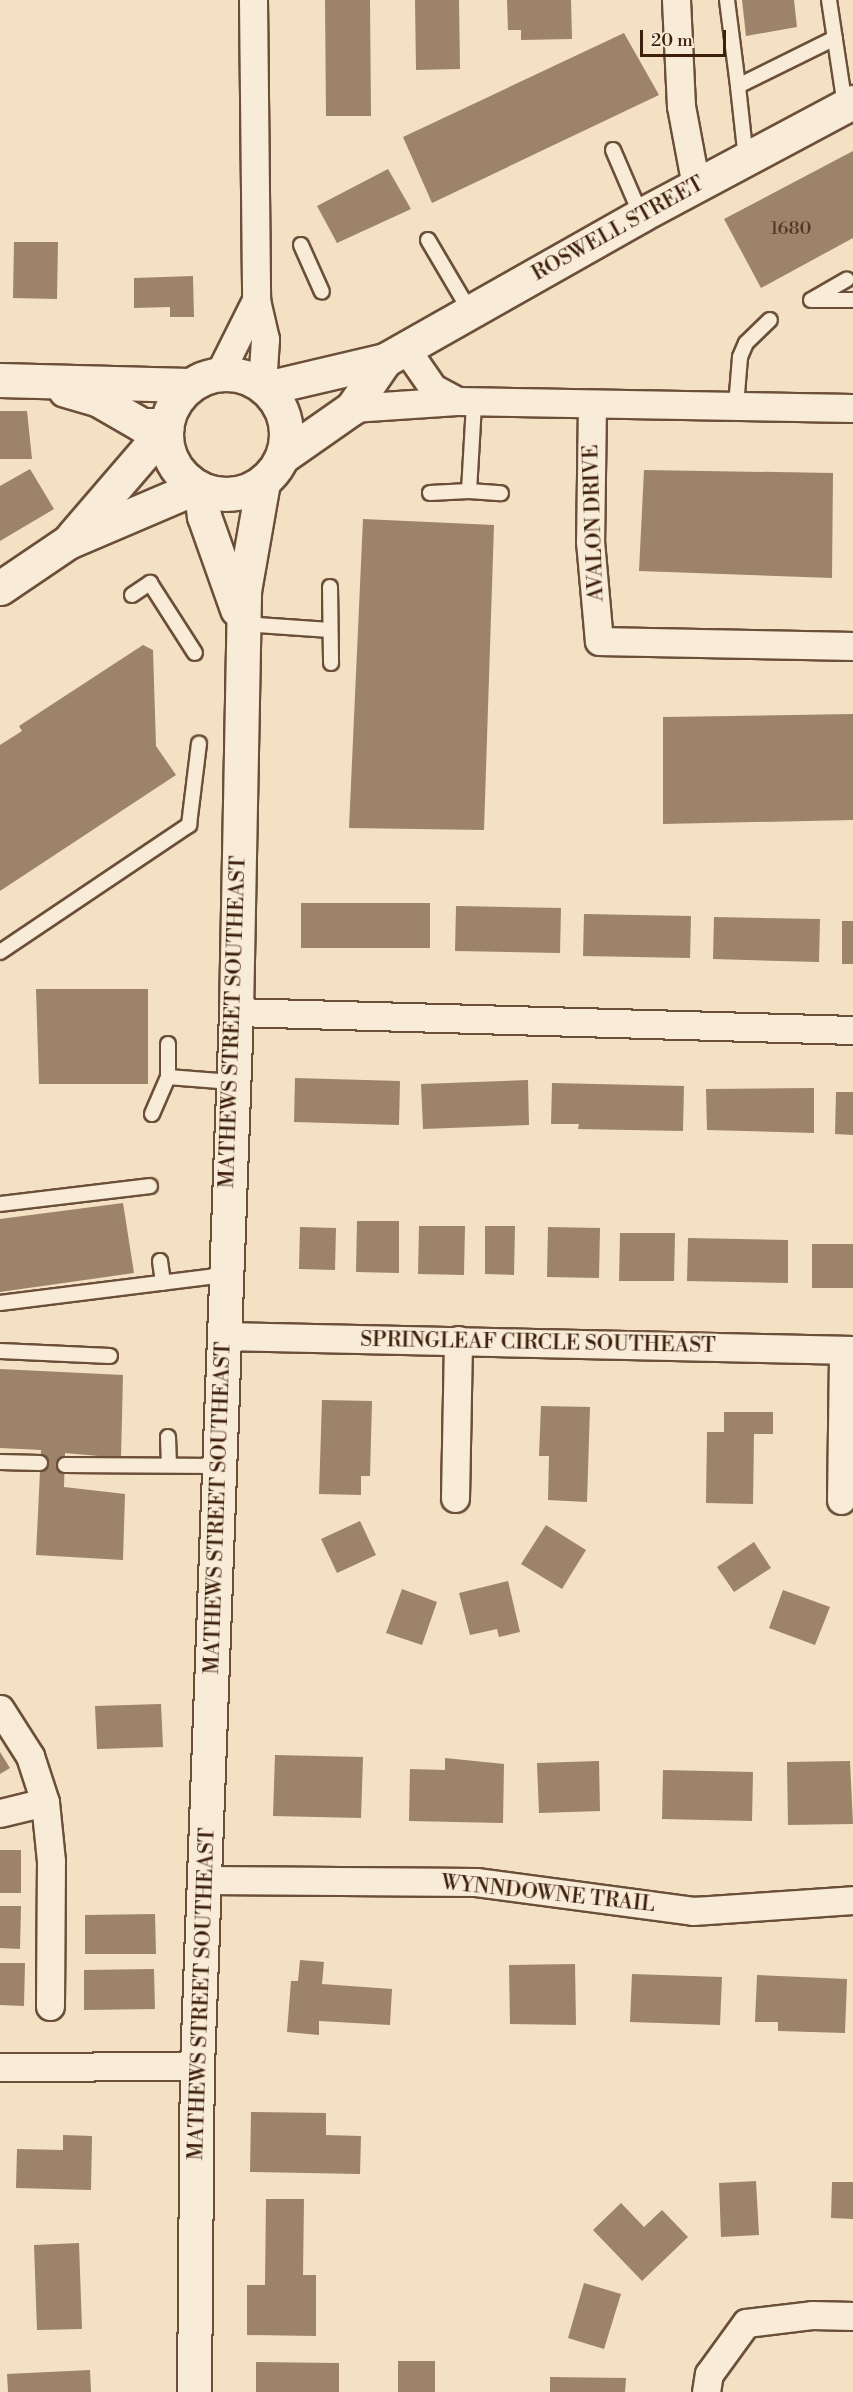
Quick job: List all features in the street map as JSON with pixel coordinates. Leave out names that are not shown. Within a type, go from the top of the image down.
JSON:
[{"type":"street","points":[[254,0],[255,300],[265,339],[264,387]]},
{"type":"street","points":[[676,0],[681,106],[696,186]]},
{"type":"street","name":"ROSWELL STREET","points":[[264,387],[396,355],[641,215],[849,104]]},
{"type":"street","points":[[199,488],[170,457],[166,427],[170,410],[204,380],[255,300]]},
{"type":"street","points":[[396,355],[433,388],[466,402]]},
{"type":"street","name":"ROSWELL STREET","points":[[273,470],[352,408],[396,355]]},
{"type":"street","points":[[0,588],[68,542],[199,488],[234,494],[273,470],[286,426],[283,411],[264,387],[235,374],[204,380],[14,380]]},
{"type":"street","points":[[14,380],[97,399],[142,425],[166,427]]},
{"type":"street","points":[[352,408],[466,402],[853,408]]},
{"type":"street","name":"AVALON DRIVE","points":[[592,404],[590,542],[599,641],[853,646]]},
{"type":"street","points":[[68,542],[166,427]]},
{"type":"street","name":"MATHEWS STREET SOUTHEAST","points":[[194,2392],[197,2066],[207,1880],[219,1466],[236,1012],[243,624],[247,555],[273,470]]},
{"type":"street","name":"MATHEWS STREET SOUTHEAST","points":[[199,488],[204,516],[243,624]]},
{"type":"street","points":[[236,1012],[853,1030]]},
{"type":"street","name":"SPRINGLEAF CIRCLE SOUTHEAST","points":[[224,1336],[848,1350]]},
{"type":"street","points":[[455,1498],[458,1340]]},
{"type":"street","points":[[841,1500],[848,1350]]},
{"type":"street","points":[[0,1709],[30,1756],[45,1802],[51,1861],[50,2006]]},
{"type":"street","points":[[0,1813],[45,1802]]},
{"type":"street","name":"WYNNDOWNE TRAIL","points":[[207,1880],[476,1882],[693,1911],[853,1900]]},
{"type":"street","points":[[0,2067],[197,2066]]},
{"type":"street","points":[[706,2392],[709,2374],[746,2323],[812,2315],[853,2316]]},
{"type":"lane","points":[[727,0],[746,159]]},
{"type":"lane","points":[[830,0],[835,38],[849,104]]},
{"type":"lane","points":[[738,86],[835,38]]},
{"type":"lane","points":[[613,150],[641,215]]},
{"type":"lane","points":[[428,240],[471,313]]},
{"type":"lane","points":[[301,245],[322,292]]},
{"type":"lane","points":[[847,279],[811,300],[853,300]]},
{"type":"lane","points":[[736,406],[740,357],[746,343],[770,320]]},
{"type":"lane","points":[[466,402],[469,491]]},
{"type":"lane","points":[[430,493],[469,491],[501,493]]},
{"type":"lane","points":[[132,595],[150,583],[195,653]]},
{"type":"lane","points":[[330,587],[331,663]]},
{"type":"lane","points":[[243,624],[330,630]]},
{"type":"lane","points":[[0,952],[189,825],[199,744]]},
{"type":"lane","points":[[152,1114],[168,1077],[168,1044]]},
{"type":"lane","points":[[168,1077],[232,1082]]},
{"type":"lane","points":[[0,1204],[150,1186]]},
{"type":"lane","points":[[160,1261],[163,1283]]},
{"type":"lane","points":[[0,1303],[226,1275]]},
{"type":"lane","points":[[0,1351],[110,1356]]},
{"type":"lane","points":[[168,1437],[169,1465]]},
{"type":"lane","points":[[0,1462],[40,1463]]},
{"type":"lane","points":[[65,1465],[219,1466]]},
{"type":"building","points":[[325,0],[370,0],[371,116],[326,116]]},
{"type":"building","points":[[415,0],[459,0],[460,69],[416,70]]},
{"type":"building","points":[[507,0],[571,0],[572,39],[521,40],[521,30],[508,30]]},
{"type":"building","points":[[742,0],[794,0],[797,27],[746,36]]},
{"type":"building","points":[[624,33],[659,95],[432,203],[403,137]]},
{"type":"building","points":[[853,151],[853,238],[761,288],[724,219]]},
{"type":"building","points":[[388,169],[411,209],[337,243],[317,206]]},
{"type":"building","points":[[14,242],[58,242],[57,299],[13,298]]},
{"type":"building","points":[[193,276],[194,317],[170,317],[170,307],[134,308],[134,278]]},
{"type":"building","points":[[0,411],[27,411],[32,459],[0,459]]},
{"type":"building","points":[[30,469],[54,509],[0,541],[0,486]]},
{"type":"building","points":[[644,470],[833,473],[832,578],[639,571]]},
{"type":"building","points":[[363,519],[494,525],[484,830],[349,828]]},
{"type":"building","points":[[143,645],[153,650],[156,746],[176,775],[0,891],[0,745],[22,731],[19,726]]},
{"type":"building","points":[[853,714],[853,820],[663,824],[663,717]]},
{"type":"building","points":[[301,903],[430,903],[430,948],[301,948]]},
{"type":"building","points":[[456,906],[561,908],[560,953],[455,951]]},
{"type":"building","points":[[584,914],[691,916],[690,958],[583,956]]},
{"type":"building","points":[[714,917],[820,919],[819,962],[713,959]]},
{"type":"building","points":[[842,921],[853,921],[853,964],[842,964]]},
{"type":"building","points":[[36,989],[148,989],[148,1084],[39,1084]]},
{"type":"building","points":[[295,1078],[400,1081],[399,1125],[294,1122]]},
{"type":"building","points":[[528,1080],[529,1125],[423,1129],[421,1084]]},
{"type":"building","points":[[552,1083],[684,1086],[683,1131],[578,1129],[579,1124],[551,1124]]},
{"type":"building","points":[[814,1088],[814,1133],[707,1130],[706,1089]]},
{"type":"building","points":[[836,1092],[853,1092],[853,1135],[835,1134]]},
{"type":"building","points":[[123,1203],[134,1273],[0,1292],[0,1219]]},
{"type":"building","points":[[357,1221],[399,1221],[399,1273],[356,1272]]},
{"type":"building","points":[[419,1226],[465,1226],[464,1275],[418,1274]]},
{"type":"building","points":[[485,1226],[515,1226],[514,1275],[485,1274]]},
{"type":"building","points":[[300,1227],[336,1228],[335,1270],[299,1269]]},
{"type":"building","points":[[548,1227],[600,1228],[599,1278],[547,1277]]},
{"type":"building","points":[[620,1233],[675,1233],[674,1281],[619,1281]]},
{"type":"building","points":[[688,1238],[788,1240],[788,1283],[687,1281]]},
{"type":"building","points":[[812,1244],[853,1244],[853,1288],[812,1288]]},
{"type":"building","points":[[0,1369],[123,1375],[121,1458],[65,1453],[64,1487],[125,1494],[123,1560],[36,1555],[41,1450],[0,1448]]},
{"type":"building","points":[[322,1400],[372,1401],[370,1476],[361,1476],[361,1495],[319,1494]]},
{"type":"building","points":[[541,1406],[590,1407],[587,1502],[548,1500],[549,1456],[539,1456]]},
{"type":"building","points":[[724,1412],[773,1412],[773,1434],[754,1434],[753,1504],[706,1503],[707,1432],[724,1432]]},
{"type":"building","points":[[360,1521],[376,1555],[337,1573],[321,1539]]},
{"type":"building","points":[[546,1525],[586,1550],[562,1589],[521,1564]]},
{"type":"building","points":[[754,1542],[771,1568],[734,1592],[717,1567]]},
{"type":"building","points":[[508,1581],[520,1632],[499,1637],[497,1629],[470,1635],[459,1593]]},
{"type":"building","points":[[402,1589],[437,1602],[422,1645],[386,1633]]},
{"type":"building","points":[[783,1590],[830,1607],[815,1645],[769,1628]]},
{"type":"building","points":[[161,1704],[163,1747],[97,1749],[95,1706]]},
{"type":"building","points":[[0,1752],[10,1768],[0,1774]]},
{"type":"building","points":[[275,1755],[363,1757],[361,1818],[273,1816]]},
{"type":"building","points":[[445,1758],[504,1764],[503,1823],[409,1821],[410,1769],[445,1770]]},
{"type":"building","points":[[599,1761],[600,1811],[539,1813],[537,1763]]},
{"type":"building","points":[[850,1761],[853,1824],[788,1825],[787,1762]]},
{"type":"building","points":[[663,1770],[753,1772],[752,1821],[662,1819]]},
{"type":"building","points":[[0,1850],[21,1850],[21,1893],[0,1893]]},
{"type":"building","points":[[0,1906],[21,1906],[20,1949],[0,1948]]},
{"type":"building","points":[[155,1914],[156,1954],[85,1954],[85,1915]]},
{"type":"building","points":[[300,1960],[324,1962],[322,1984],[392,1989],[390,2025],[319,2021],[319,2035],[287,2032],[291,1981],[298,1981]]},
{"type":"building","points":[[0,1963],[25,1963],[24,2006],[0,2005]]},
{"type":"building","points":[[575,1964],[576,2025],[510,2024],[509,1965]]},
{"type":"building","points":[[154,1969],[155,2009],[84,2010],[84,1970]]},
{"type":"building","points":[[632,1974],[722,1977],[720,2025],[630,2022]]},
{"type":"building","points":[[757,1975],[847,1979],[845,2033],[778,2031],[778,2022],[755,2022]]},
{"type":"building","points":[[251,2112],[326,2113],[326,2135],[361,2136],[360,2174],[250,2172]]},
{"type":"building","points":[[63,2135],[92,2136],[91,2190],[16,2188],[17,2149],[63,2150]]},
{"type":"building","points":[[756,2181],[759,2235],[721,2237],[719,2183]]},
{"type":"building","points":[[832,2182],[853,2182],[853,2219],[831,2218]]},
{"type":"building","points":[[266,2199],[304,2199],[303,2275],[316,2275],[316,2336],[247,2335],[247,2285],[265,2285]]},
{"type":"building","points":[[621,2203],[644,2227],[662,2210],[688,2237],[642,2281],[593,2230]]},
{"type":"building","points":[[79,2243],[82,2329],[37,2330],[34,2245]]},
{"type":"building","points":[[584,2283],[621,2294],[604,2349],[568,2338]]},
{"type":"building","points":[[398,2361],[435,2361],[435,2392],[398,2392]]},
{"type":"building","points":[[256,2362],[339,2363],[339,2392],[256,2392]]},
{"type":"building","points":[[90,2370],[91,2392],[8,2392],[7,2374]]},
{"type":"building","points":[[550,2377],[626,2378],[625,2392],[550,2392]]}]
